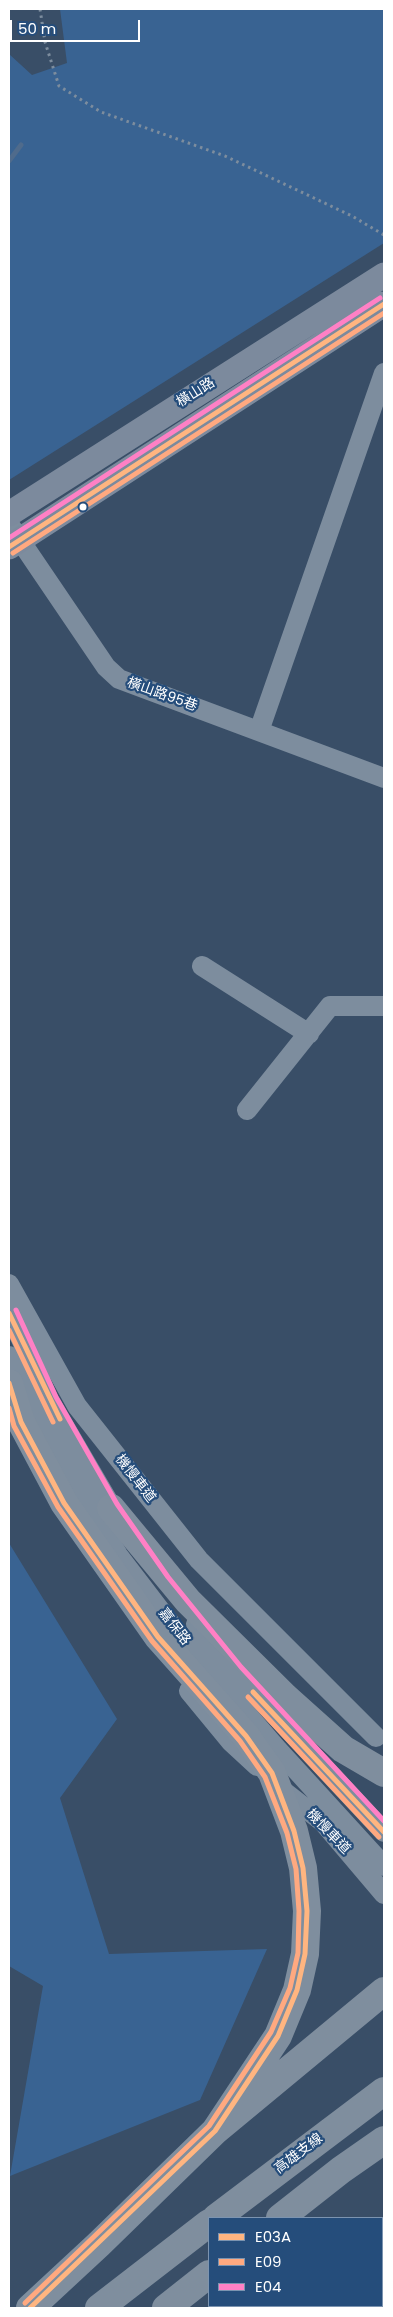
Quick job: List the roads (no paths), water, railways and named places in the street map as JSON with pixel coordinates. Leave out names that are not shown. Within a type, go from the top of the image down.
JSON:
[{"type":"highway","points":[[9,1383],[21,1422],[64,1503],[158,1637],[246,1736],[272,1773],[294,1832],[303,1868],[307,1911],[305,1954],[297,1990],[278,2036],[215,2131]]},
{"type":"highway","points":[[111,1508],[188,1601],[285,1697],[343,1749],[384,1773]]},
{"type":"highway","points":[[30,2308],[100,2244],[215,2131],[384,1991]]},
{"type":"highway","name":"高雄支線","points":[[217,2217],[384,2091]]},
{"type":"highway","points":[[281,2217],[341,2170],[384,2140]]},
{"type":"highway","points":[[99,2308],[208,2224]]},
{"type":"highway","points":[[166,2308],[208,2275]]},
{"type":"main road","name":"橫山路","points":[[9,514],[384,275]]},
{"type":"main road","name":"橫山路","points":[[13,537],[384,304]]},
{"type":"street","points":[[259,732],[384,373]]},
{"type":"street","name":"橫山路95巷","points":[[13,537],[106,667],[119,680],[384,778]]},
{"type":"street","points":[[202,966],[309,1034]]},
{"type":"street","points":[[247,1110],[330,1006],[384,1006]]},
{"type":"street","name":"機慢車道","points":[[9,1284],[77,1406],[199,1560],[376,1737]]},
{"type":"street","name":"嘉保路","points":[[9,1313],[49,1400],[111,1508],[162,1581],[234,1672],[384,1832]]},
{"type":"street","name":"嘉保路","points":[[9,1356],[57,1453],[118,1555],[183,1640],[278,1750],[384,1866]]},
{"type":"street","name":"機慢車道","points":[[9,1411],[49,1493],[106,1584],[164,1663],[231,1742],[278,1787],[323,1822],[384,1894]]},
{"type":"waterway","points":[[9,161],[21,145]]}]
